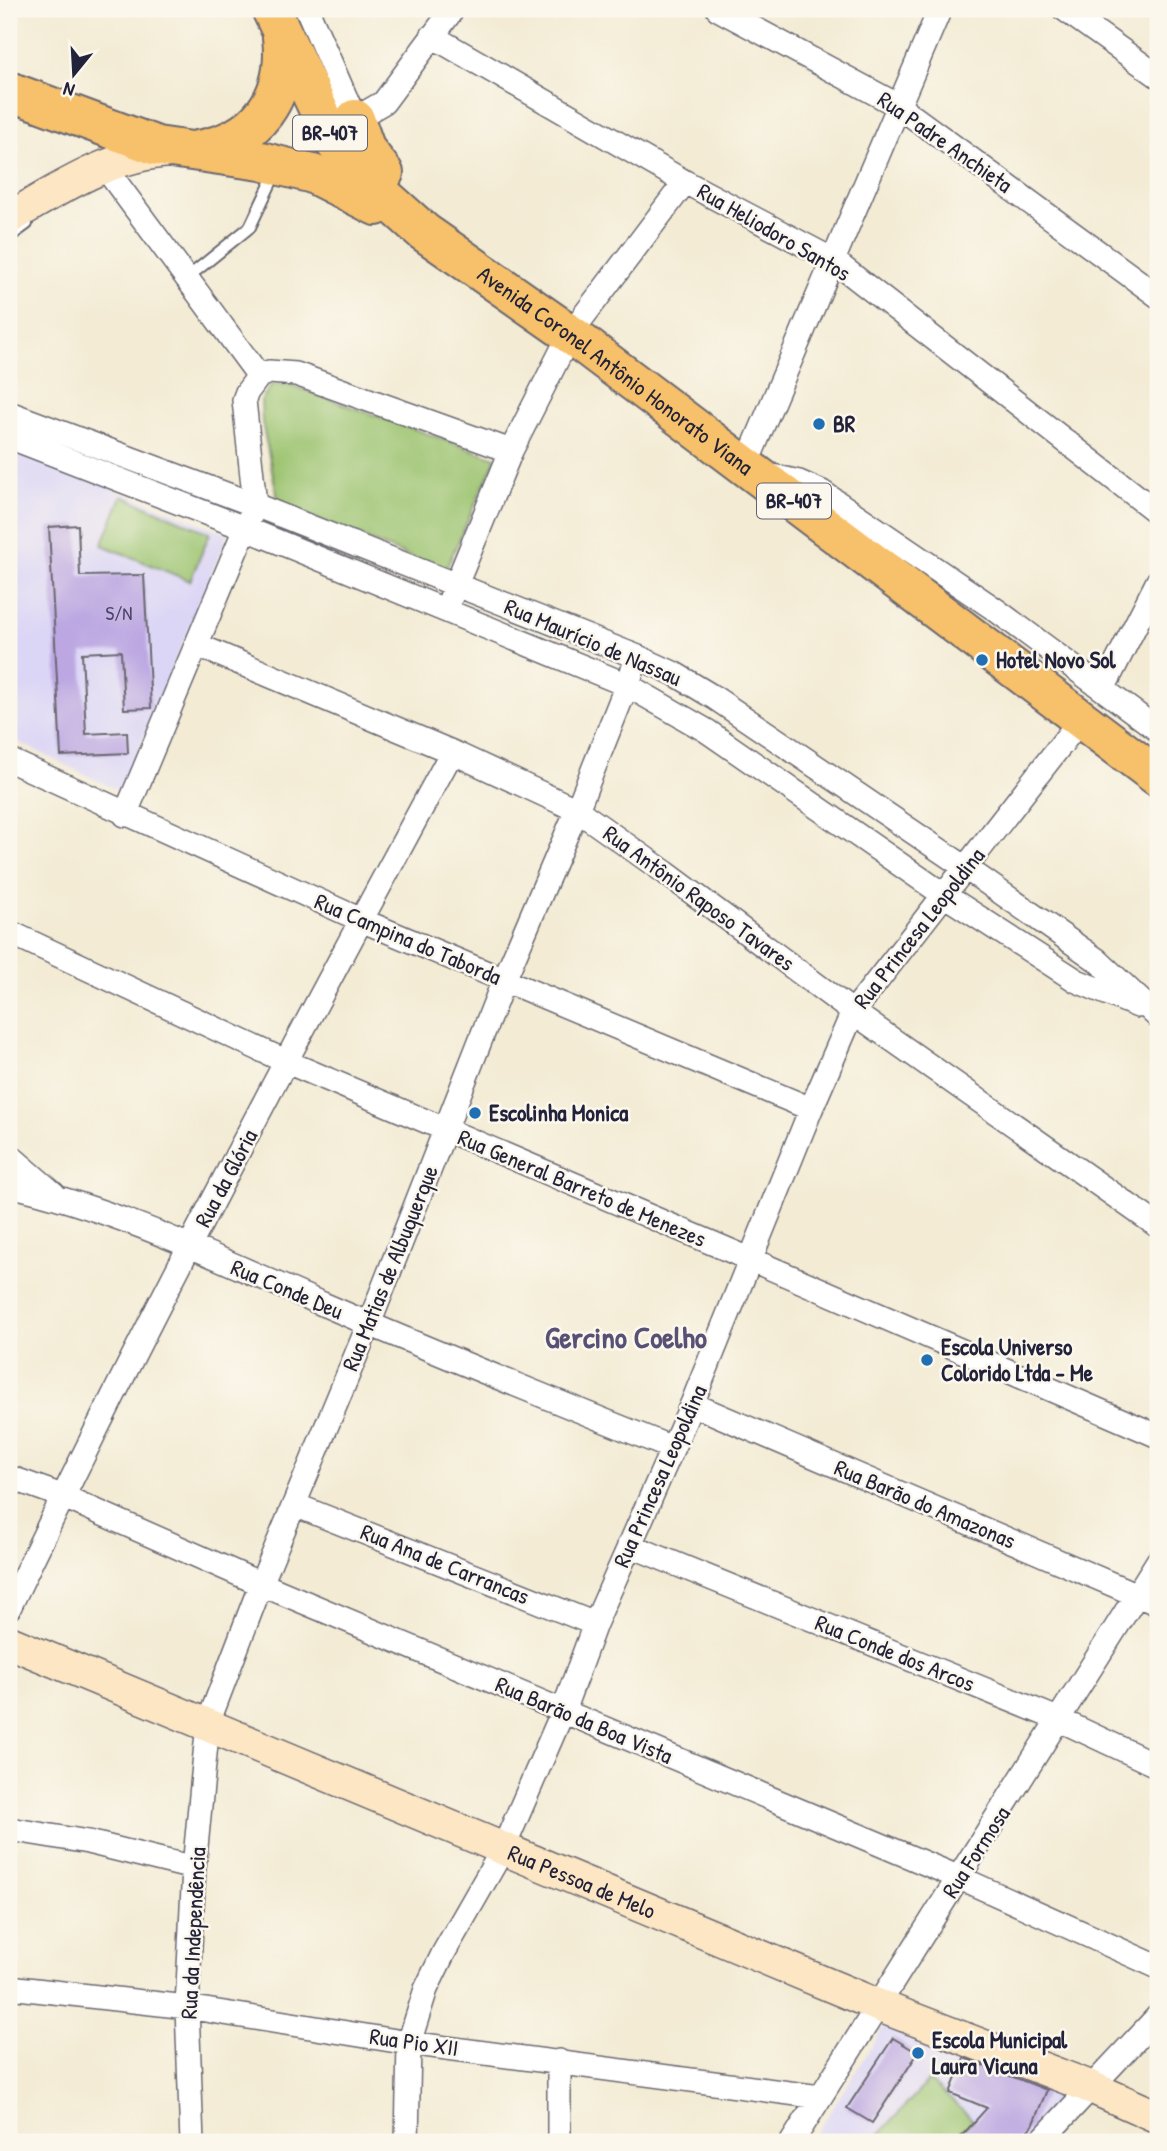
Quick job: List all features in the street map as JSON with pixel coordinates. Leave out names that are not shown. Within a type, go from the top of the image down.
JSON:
[{"type":"highway","points":[[174,149],[217,147],[231,142],[244,135],[264,113],[278,90],[281,79],[287,16]]},
{"type":"highway","name":"Avenida Coronel Antônio Honorato Viana","points":[[287,16],[326,125],[344,155],[360,175],[424,232],[570,334],[751,469],[980,619],[1092,704],[1151,766]]},
{"type":"highway","name":"BR-407","points":[[9,91],[174,149],[280,165],[325,178],[424,232]]},
{"type":"highway","points":[[355,119],[366,150],[393,185],[459,254]]},
{"type":"street","points":[[287,16],[355,119],[384,102],[453,9]]},
{"type":"street","name":"Rua Padre Anchieta","points":[[718,9],[897,105],[1158,296]]},
{"type":"street","points":[[751,469],[833,260],[940,9]]},
{"type":"street","points":[[1064,9],[1158,76]]},
{"type":"street","name":"Rua Heliodoro Santos","points":[[432,36],[685,181],[833,260],[1158,513]]},
{"type":"street","points":[[9,218],[105,176],[128,157],[174,149]]},
{"type":"street","points":[[105,176],[187,278],[259,376]]},
{"type":"street","points":[[445,610],[511,452],[570,334],[685,181]]},
{"type":"street","points":[[125,815],[255,505],[244,400],[259,376],[269,372],[296,374],[511,452]]},
{"type":"street","name":"Rua Maurício de Nassau","points":[[9,413],[255,505],[675,674],[715,698],[966,868],[1097,960],[1154,1013]]},
{"type":"street","name":"Rua Maurício de Nassau","points":[[9,437],[247,529],[627,685],[707,731],[943,895],[1076,981],[1154,1013]]},
{"type":"street","name":"Rua Princesa Leopoldina","points":[[407,2142],[409,2043],[426,1989],[443,1952],[503,1849],[563,1711],[595,1624],[692,1404],[853,1012],[1092,704],[1158,581]]},
{"type":"street","name":"Rua Antônio Raposo Tavares","points":[[197,645],[452,752],[578,810],[853,1012],[1158,1226]]},
{"type":"street","name":"Rua Matias de Albuquerque","points":[[208,1723],[261,1584],[369,1324],[504,980],[578,810],[638,657]]},
{"type":"street","points":[[1092,704],[1158,730]]},
{"type":"street","name":"Rua da Glória","points":[[9,1608],[62,1496],[190,1247],[452,752]]},
{"type":"street","name":"Rua Campina do Taborda","points":[[9,760],[361,920],[811,1109]]},
{"type":"street","name":"Rua General Barreto de Menezes","points":[[9,932],[287,1062],[1158,1436]]},
{"type":"street","name":"Rua Conde Deu","points":[[9,1155],[57,1196]]},
{"type":"street","name":"Rua Conde Deu","points":[[9,1185],[57,1196],[190,1247],[369,1324],[672,1448]]},
{"type":"street","name":"Rua Barão do Amazonas","points":[[692,1404],[1158,1604]]},
{"type":"street","name":"Rua Barão da Boa Vista","points":[[9,1477],[62,1496],[261,1584],[960,1878],[1158,1967]]},
{"type":"street","name":"Rua Ana de Carrancas","points":[[295,1505],[595,1624]]},
{"type":"street","name":"Rua Conde dos Arcos","points":[[629,1545],[1060,1720],[1158,1766]]},
{"type":"street","name":"Rua Formosa","points":[[792,2142],[1158,1562]]},
{"type":"street","name":"Rua Pessoa de Melo","points":[[9,1642],[877,2005],[1093,2088],[1158,2117]]},
{"type":"street","name":"Rua da Independência","points":[[192,2142],[187,2007],[194,1868],[208,1723]]},
{"type":"street","points":[[9,1829],[88,1842],[194,1868]]},
{"type":"street","name":"Rua Pio XII","points":[[9,1987],[187,2007],[409,2043],[820,2097]]},
{"type":"street","points":[[1040,2142],[1158,2016]]},
{"type":"street","points":[[559,2061],[559,2142]]},
{"type":"lane","points":[[187,278],[250,227],[280,165]]},
{"type":"lane","points":[[9,237],[42,215]]},
{"type":"shaded area","points":[[9,447],[228,534],[121,792],[12,739],[9,669]]},
{"type":"shaded area","name":"Escola Municipal Laura Vicuna","points":[[889,2019],[1069,2097],[1025,2142],[811,2142]]},
{"type":"green space","points":[[287,384],[496,458],[445,571],[279,504],[262,422],[261,401],[271,385]]},
{"type":"green space","points":[[122,496],[210,533],[190,581],[102,545]]},
{"type":"green space","points":[[929,2080],[973,2120],[953,2142],[881,2142],[876,2138]]},
{"type":"building","points":[[78,525],[80,576],[144,575],[151,708],[124,709],[121,651],[82,653],[86,734],[127,732],[128,753],[61,756],[49,527]]},
{"type":"building","points":[[893,2038],[918,2053],[872,2123],[847,2108]]},
{"type":"building","points":[[964,2058],[1047,2090],[1032,2126],[1016,2142],[956,2142],[987,2108],[950,2093]]},
{"type":"place","name":"BR","points":[[819,424]]},
{"type":"place","name":"Hotel Novo Sol","points":[[982,660]]},
{"type":"place","name":"Escolinha Monica","points":[[475,1113]]},
{"type":"place","name":"Escola Universo Colorido Ltda - Me","points":[[927,1360]]},
{"type":"place","name":"Escola Municipal Laura Vicuna","points":[[918,2053]]},
{"type":"district","name":"Gercino Coelho","points":[[626,1338]]}]
